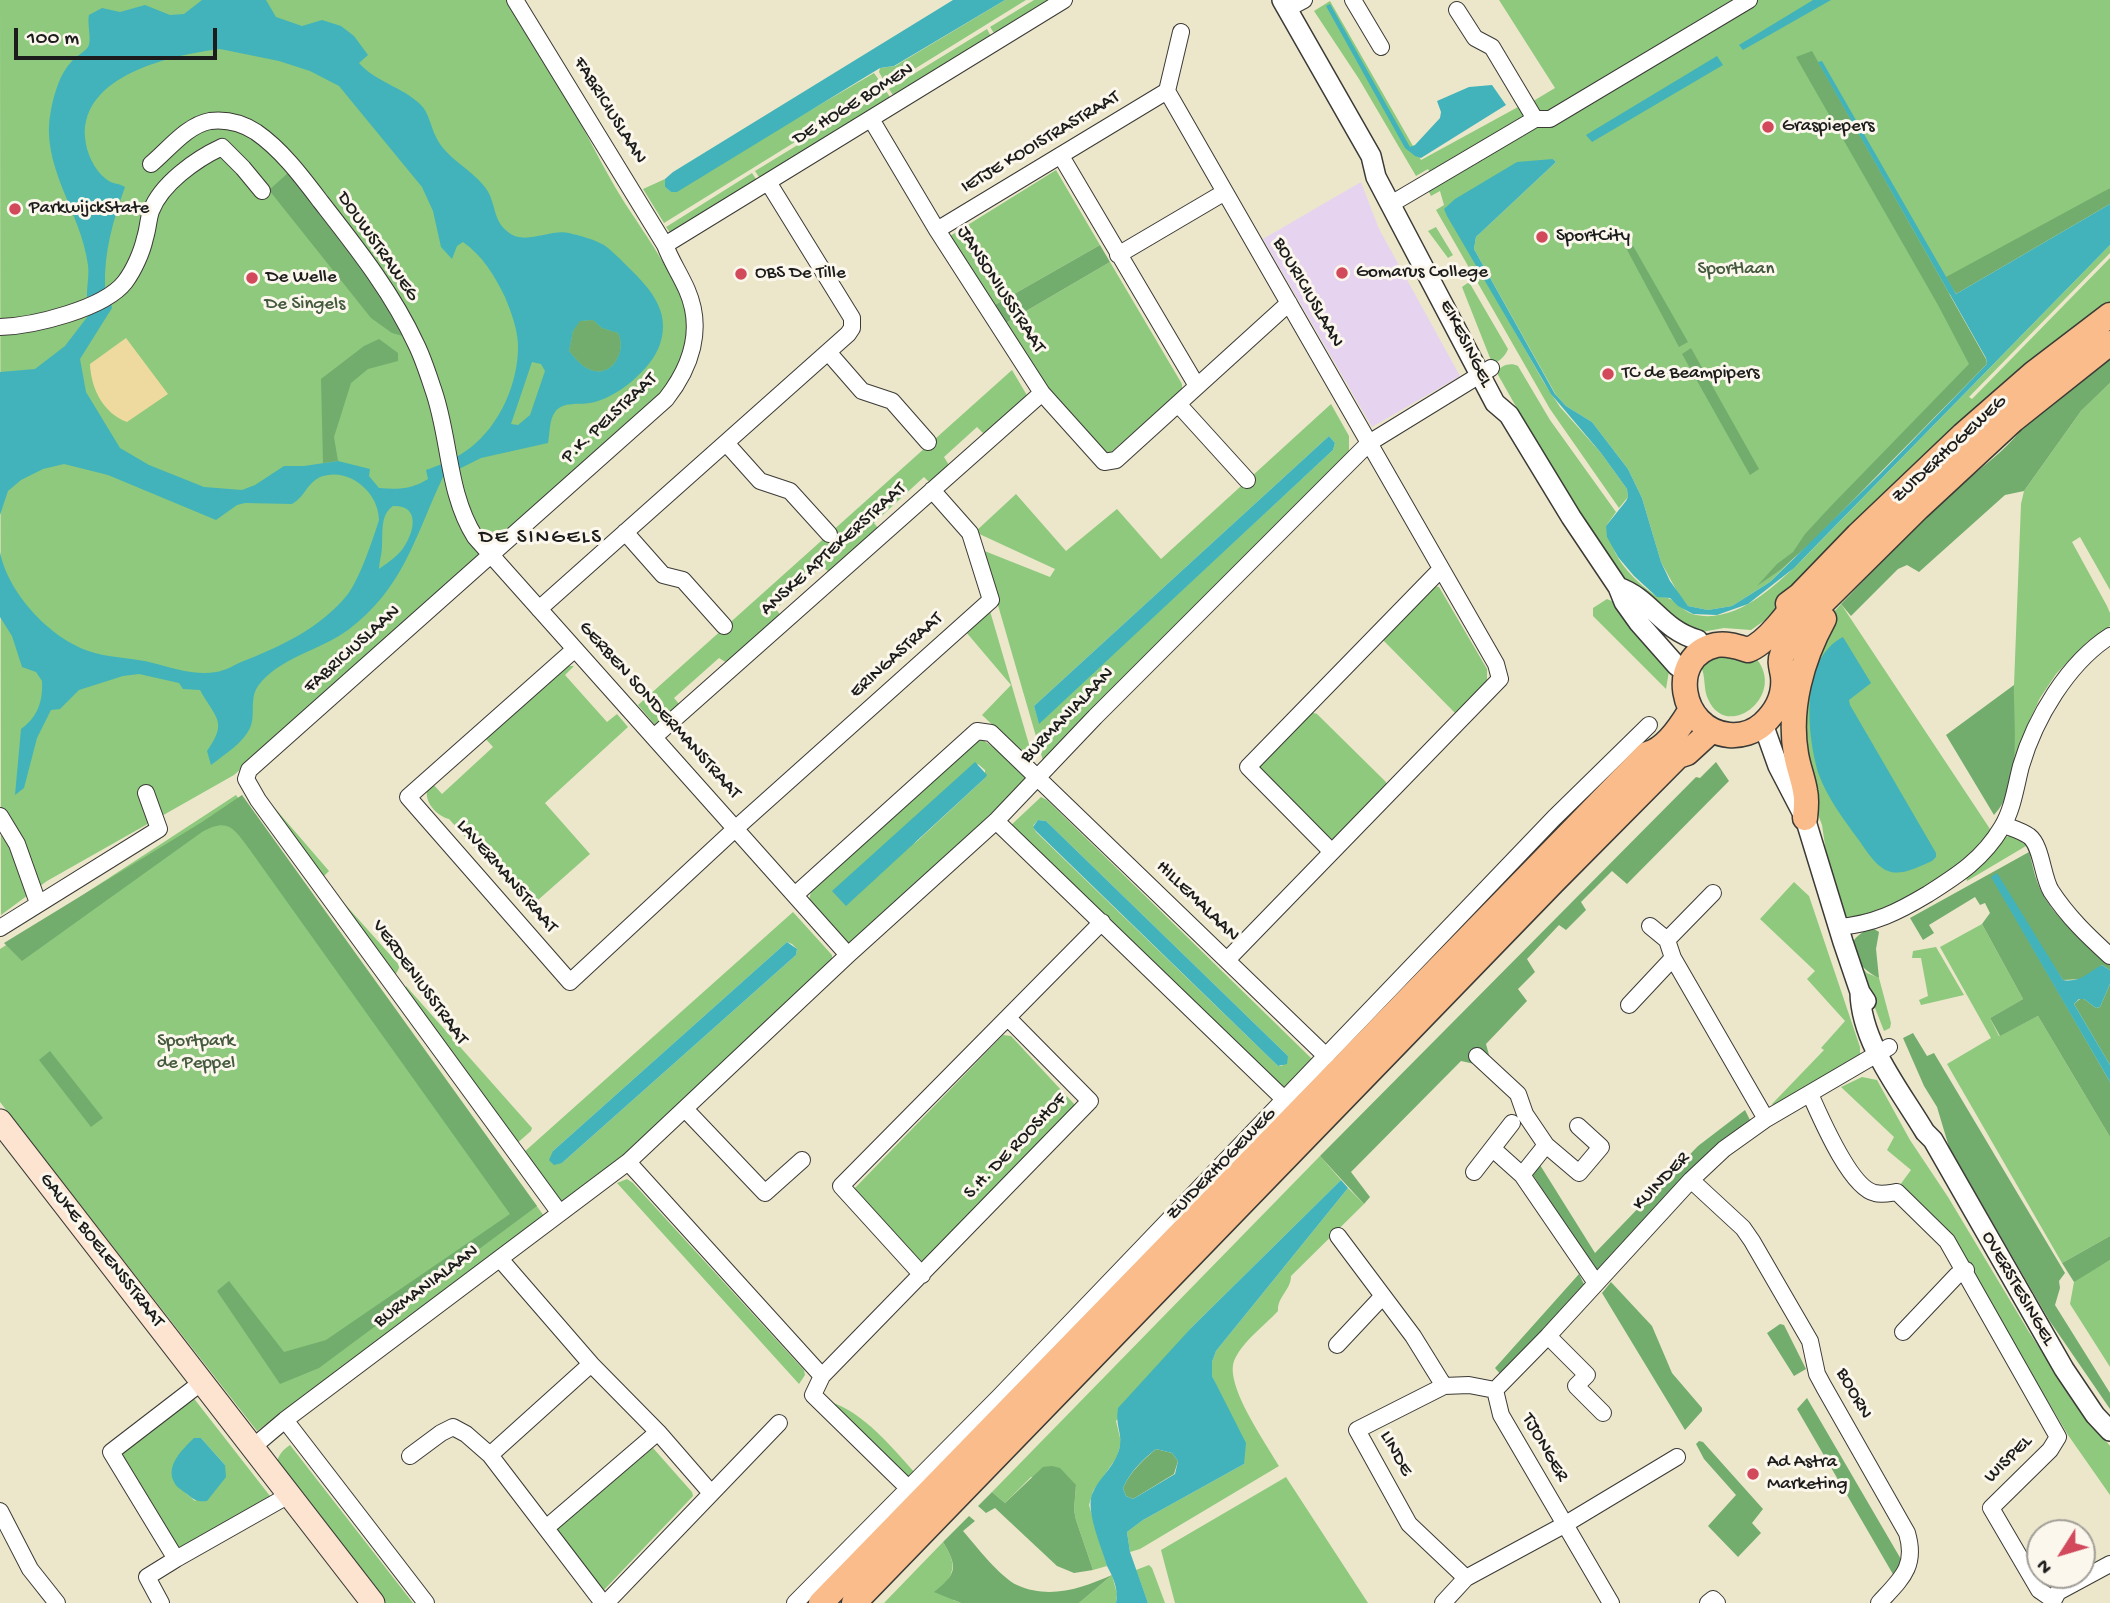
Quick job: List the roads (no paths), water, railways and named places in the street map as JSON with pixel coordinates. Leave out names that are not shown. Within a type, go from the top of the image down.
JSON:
[{"type":"main road","name":"ZUIDERHOGEWEG","points":[[1810,600],[1858,535],[1963,435],[2034,373],[2110,315]]},
{"type":"main road","name":"ZUIDERHOGEWEG","points":[[1764,654],[1792,610],[1843,580],[2013,420],[2110,343]]},
{"type":"main road","points":[[1805,818],[1806,793],[1796,753],[1794,724],[1797,693],[1811,645],[1843,580]]},
{"type":"main road","name":"ZUIDERHOGEWEG","points":[[1764,654],[1782,654],[1815,616],[1810,600]]},
{"type":"main road","points":[[1716,645],[1735,645],[1764,654],[1783,689],[1775,710],[1756,724],[1698,719],[1686,701],[1687,661],[1716,645]]},
{"type":"main road","name":"ZUIDERHOGEWEG","points":[[821,1603],[1647,754],[1655,752],[1682,725],[1698,719]]},
{"type":"main road","points":[[854,1603],[1678,756],[1680,747],[1698,719]]},
{"type":"main road","name":"GAUKE BOELENSSTRAAT","points":[[0,1121],[373,1603]]},
{"type":"street","name":"FABRICIUSLAAN","points":[[515,0],[665,245]]},
{"type":"street","name":"DE HOGE BOMEN","points":[[665,245],[1064,0]]},
{"type":"street","points":[[1353,0],[1381,47]]},
{"type":"street","points":[[1397,201],[1535,119],[1550,119],[1749,0]]},
{"type":"street","name":"EIKESINGEL","points":[[1291,3],[1371,156],[1376,177],[1397,201],[1486,371],[1495,403],[1509,415],[1639,623],[1687,661]]},
{"type":"street","points":[[1457,10],[1475,38],[1492,47],[1535,119]]},
{"type":"street","points":[[1167,91],[1181,32]]},
{"type":"street","name":"IETJE KOOISTRASTRAAT","points":[[937,230],[1167,91]]},
{"type":"street","name":"BOURICIUSLAAN","points":[[1167,91],[1496,664],[1500,679],[1227,960]]},
{"type":"street","name":"JANSONIUSSTRAAT","points":[[871,118],[937,230],[1042,393],[1104,462],[1116,460],[1178,404]]},
{"type":"street","name":"DOUWSTRAWEG","points":[[150,164],[191,129],[208,121],[236,122],[258,134],[276,149],[330,213],[385,288],[416,344],[434,393],[464,518],[491,556]]},
{"type":"street","points":[[0,327],[32,324],[86,306],[123,284],[145,240],[150,213],[156,202],[166,189],[209,153],[222,147],[262,191]]},
{"type":"street","points":[[1061,156],[1197,386]]},
{"type":"street","points":[[539,609],[852,328],[852,318],[768,182]]},
{"type":"street","points":[[1118,255],[1226,192]]},
{"type":"street","name":"P.K. PELSTRAAT","points":[[491,556],[666,399],[686,369],[695,337],[694,315],[688,291],[671,262],[665,245]]},
{"type":"street","points":[[1247,480],[1178,404],[1289,303]]},
{"type":"street","points":[[828,352],[862,391],[892,401],[928,442]]},
{"type":"street","name":"BURMANIALAAN","points":[[253,1447],[285,1420],[628,1162],[848,955],[996,821],[1094,717],[1369,443],[1486,371]]},
{"type":"street","name":"ANSKE APTEKERSTRAAT","points":[[654,737],[1042,393]]},
{"type":"street","points":[[726,443],[760,481],[790,491],[829,534]]},
{"type":"street","name":"ERINGASTRAAT","points":[[735,829],[991,600],[970,533],[932,491]]},
{"type":"street","points":[[625,532],[663,575],[683,580],[724,626]]},
{"type":"street","name":"FABRICIUSLAAN","points":[[246,779],[249,771],[491,556]]},
{"type":"street","name":"GERBEN SONDERMANSTRAAT","points":[[491,556],[848,955]]},
{"type":"street","points":[[1331,851],[1248,767],[1441,569]]},
{"type":"street","name":"EIKESINGEL","points":[[1618,587],[1634,593],[1674,631],[1687,661]]},
{"type":"street","points":[[1839,927],[1862,925],[1900,911],[1968,869],[1984,853],[2004,825],[2032,736],[2068,671],[2110,636]]},
{"type":"street","name":"LAVERMANSTRAAT","points":[[575,649],[408,797],[570,982],[735,829]]},
{"type":"street","name":"OVERSTESINGEL","points":[[1756,724],[1805,818],[1860,992],[1870,1006],[1884,1050],[1918,1103],[1933,1140],[2064,1369],[2095,1415],[2110,1431]]},
{"type":"street","name":"ZUIDERHOGEWEG","points":[[795,1603],[950,1447],[1554,818],[1649,725]]},
{"type":"street","points":[[795,895],[976,730],[991,733],[1038,777]]},
{"type":"street","name":"HILLEMALAAN","points":[[1038,777],[1327,1057]]},
{"type":"street","name":"VERDENIUSSTRAAT","points":[[246,779],[258,800],[559,1212]]},
{"type":"street","points":[[0,928],[159,829],[146,793]]},
{"type":"street","points":[[0,816],[17,845],[38,902]]},
{"type":"street","points":[[996,821],[1285,1100]]},
{"type":"street","points":[[2004,825],[2031,838],[2038,850],[2043,875],[2056,899],[2070,920],[2110,957]]},
{"type":"street","points":[[1667,940],[1713,892]]},
{"type":"street","points":[[922,1275],[841,1186],[1102,922]]},
{"type":"street","points":[[1650,926],[1667,940],[1673,958],[1766,1119]]},
{"type":"street","points":[[1629,1005],[1673,958]]},
{"type":"street","name":"S.H. DE ROOSHOF","points":[[822,1376],[1090,1101],[1008,1018]]},
{"type":"street","name":"KUINDER","points":[[1495,1390],[1691,1180],[1724,1149],[1766,1119],[1884,1050]]},
{"type":"street","points":[[1477,1056],[1518,1094],[1525,1114],[1546,1145],[1579,1173],[1601,1147],[1578,1126]]},
{"type":"street","name":"WISPEL","points":[[1810,1094],[1848,1170],[1869,1191],[1877,1194],[1897,1192],[1947,1241],[1966,1270],[2058,1437],[2050,1450],[1991,1508],[2039,1590],[2052,1601]]},
{"type":"street","points":[[685,1109],[765,1193],[802,1160]]},
{"type":"street","points":[[1474,1172],[1512,1123]]},
{"type":"street","points":[[1522,1175],[1546,1145]]},
{"type":"street","points":[[1493,1149],[1522,1175],[1596,1283]]},
{"type":"street","points":[[628,1162],[822,1376],[813,1395],[902,1482]]},
{"type":"street","name":"BOORN","points":[[1691,1180],[1742,1228],[1752,1241],[1810,1341],[1817,1374],[1907,1533],[1912,1548],[1911,1562],[1905,1574],[1880,1603]]},
{"type":"street","points":[[1338,1236],[1413,1336],[1444,1386]]},
{"type":"street","points":[[500,1259],[711,1493]]},
{"type":"street","points":[[1903,1332],[1957,1275],[1966,1270]]},
{"type":"street","points":[[1337,1345],[1382,1297]]},
{"type":"street","points":[[1548,1336],[1587,1375],[1576,1386],[1604,1413]]},
{"type":"street","points":[[490,1455],[592,1364]]},
{"type":"street","points":[[176,1559],[111,1452],[202,1382]]},
{"type":"street","name":"LINDE","points":[[1466,1578],[1409,1524],[1357,1430],[1444,1386],[1469,1385],[1495,1390]]},
{"type":"street","name":"TJONGER","points":[[1495,1390],[1501,1415],[1611,1603]]},
{"type":"street","points":[[285,1420],[426,1603]]},
{"type":"street","points":[[410,1457],[440,1433],[453,1427],[466,1434],[490,1455],[605,1603],[779,1423]]},
{"type":"street","points":[[546,1528],[658,1432]]},
{"type":"street","points":[[1443,1603],[1466,1578],[1564,1525],[1678,1457]]},
{"type":"street","points":[[162,1603],[147,1577],[289,1495]]},
{"type":"street","points":[[0,1511],[30,1569],[57,1603]]},
{"type":"street","points":[[2052,1601],[2058,1591],[2110,1564]]},
{"type":"street","points":[[1708,1603],[1713,1599],[1717,1603]]},
{"type":"water","points":[[202,0],[266,0],[276,17],[302,26],[322,20],[341,26],[354,36],[368,55],[359,63],[366,70],[420,104],[446,152],[475,176],[487,190],[503,228],[522,238],[561,232],[604,245],[649,289],[660,309],[663,332],[656,354],[632,381],[611,396],[558,409],[552,419],[548,443],[481,458],[443,477],[406,560],[383,597],[348,630],[288,661],[267,676],[255,691],[252,723],[247,733],[211,765],[207,751],[218,726],[215,714],[200,690],[183,689],[179,683],[139,674],[123,676],[79,690],[60,709],[51,710],[37,738],[24,788],[15,795],[21,729],[32,719],[38,708],[42,681],[36,672],[22,667],[12,636],[0,617],[0,552],[12,584],[22,600],[49,627],[79,647],[102,655],[208,673],[225,669],[270,650],[313,627],[325,617],[353,587],[379,520],[378,510],[368,491],[351,478],[341,475],[320,477],[292,504],[245,503],[237,505],[216,520],[108,475],[64,464],[43,469],[21,480],[8,491],[0,515],[0,372],[35,369],[65,346],[91,312],[87,300],[88,265],[84,245],[51,150],[51,110],[58,84],[68,66],[88,47],[89,15],[102,8],[120,12],[145,5],[170,15],[184,14]],"holes":[[[220,49],[279,61],[310,71],[339,86],[422,187],[433,211],[441,247],[452,259],[457,246],[463,242],[482,260],[501,289],[513,320],[518,344],[515,373],[506,402],[481,438],[460,455],[426,470],[428,479],[405,488],[379,488],[369,476],[370,469],[338,461],[284,466],[255,485],[242,490],[204,487],[149,465],[120,448],[86,392],[80,359],[112,308],[105,287],[106,261],[113,224],[125,187],[108,181],[91,160],[85,137],[88,116],[98,98],[113,83],[155,63]],[[593,320],[602,328],[618,333],[621,347],[619,354],[612,366],[606,370],[588,369],[569,351],[573,331],[580,321]],[[532,362],[541,364],[545,371],[530,415],[518,425],[511,424]],[[393,506],[408,510],[412,516],[412,529],[401,551],[379,569],[383,524]]]},
{"type":"water","points":[[953,0],[1005,0],[894,66],[880,68],[677,192],[671,192],[665,187],[665,179],[673,172]]},
{"type":"water","points":[[1813,0],[1831,0],[1743,50],[1739,45]]},
{"type":"water","points":[[1330,4],[1410,147],[1440,118],[1437,101],[1469,87],[1492,85],[1506,105],[1421,158],[1415,156],[1405,148],[1326,6]]},
{"type":"water","points":[[1717,56],[1723,65],[1592,142],[1586,135]]},
{"type":"water","points":[[1822,61],[1956,294],[2110,204],[2110,245],[1794,568],[1748,604],[1717,615],[1693,614],[1670,598],[1657,597],[1618,557],[1607,537],[1606,526],[1626,501],[1627,489],[1601,453],[1551,394],[1444,209],[1455,199],[1517,162],[1553,159],[1556,162],[1476,237],[1474,249],[1555,394],[1566,406],[1592,422],[1628,469],[1642,498],[1661,562],[1670,581],[1688,606],[1708,610],[1732,606],[1770,582],[1987,364],[1818,62]]},
{"type":"water","points":[[1329,436],[1335,443],[1333,450],[1039,724],[1034,706]]},
{"type":"water","points":[[1843,637],[1871,683],[1849,700],[1850,705],[1936,853],[1932,861],[1907,871],[1891,872],[1872,858],[1836,808],[1819,775],[1810,720],[1813,680],[1819,662],[1829,648]]},
{"type":"water","points":[[975,762],[987,775],[985,778],[846,906],[832,891]]},
{"type":"water","points":[[1038,820],[1046,821],[1288,1056],[1287,1064],[1278,1066],[1036,831],[1033,827]]},
{"type":"water","points":[[1997,873],[2063,980],[2080,978],[2102,965],[2110,970],[2110,984],[2100,1007],[2096,1008],[2084,999],[2079,999],[2074,1004],[2110,1065],[2110,1082],[1991,877]]},
{"type":"water","points":[[787,942],[797,949],[796,955],[562,1163],[554,1165],[549,1160],[553,1151]]},
{"type":"water","points":[[1341,1180],[1348,1188],[1216,1351],[1212,1362],[1212,1376],[1246,1443],[1244,1464],[1143,1520],[1127,1532],[1130,1552],[1148,1603],[1116,1603],[1116,1588],[1095,1528],[1091,1499],[1096,1486],[1118,1452],[1118,1408],[1192,1327]],"holes":[[[1156,1449],[1172,1453],[1178,1461],[1175,1474],[1133,1499],[1126,1496],[1123,1488],[1126,1482],[1146,1457]]]},
{"type":"water","points":[[194,1438],[201,1438],[225,1465],[226,1477],[207,1501],[192,1498],[176,1485],[172,1476],[177,1457]]},
{"type":"place","name":"Graspiepers","points":[[1768,127]]},
{"type":"place","name":"ParkwijckState","points":[[15,209]]},
{"type":"place","name":"SportCity","points":[[1542,237]]},
{"type":"place","name":"Gomarus College","points":[[1342,273]]},
{"type":"place","name":"OBS De Tille","points":[[741,274]]},
{"type":"place","name":"De Welle","points":[[252,278]]},
{"type":"place","name":"TC de Beampipers","points":[[1608,374]]},
{"type":"place","name":"Ad Astra Marketing","points":[[1753,1474]]},
{"type":"district","name":"DE SINGELS","points":[[541,539]]},
{"type":"park label","name":"Sportlaan","points":[[1736,270]]},
{"type":"park label","name":"De Singels","points":[[305,305]]},
{"type":"park label","name":"Sportpark de Peppel","points":[[196,1053]]}]
